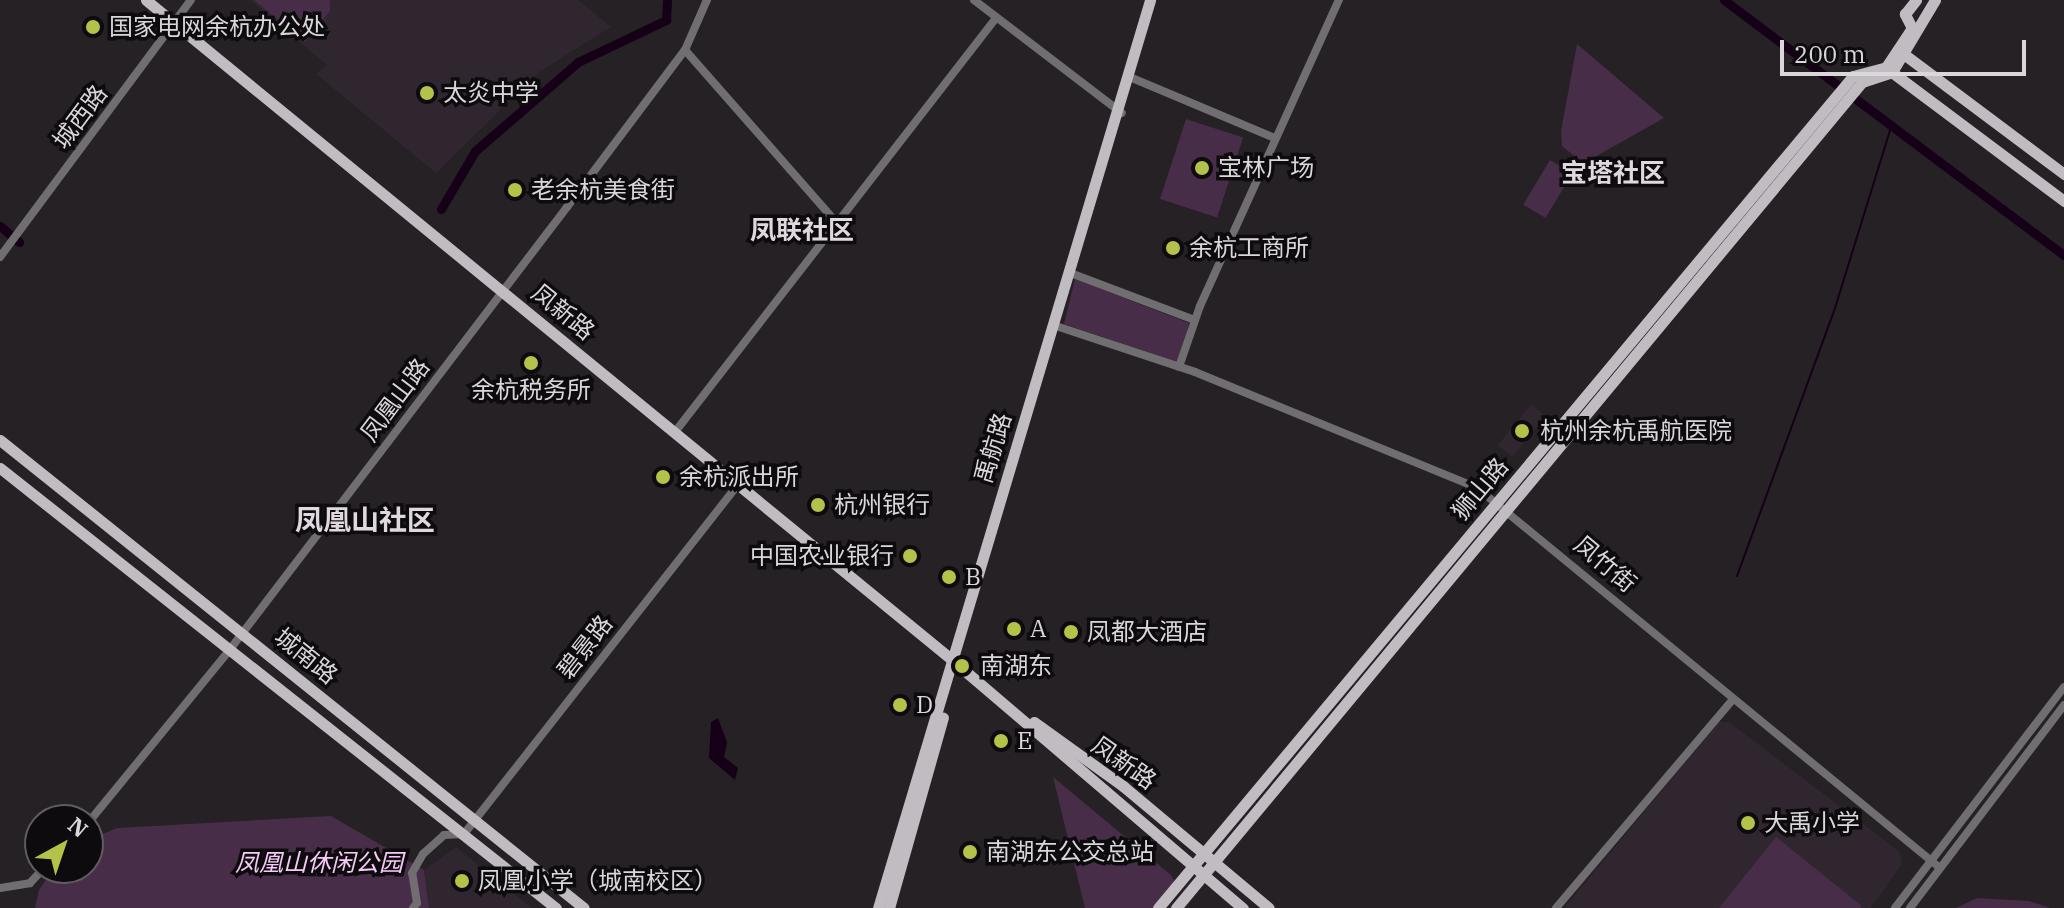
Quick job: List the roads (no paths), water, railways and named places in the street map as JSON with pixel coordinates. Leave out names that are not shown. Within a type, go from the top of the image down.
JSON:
[{"type":"main road","name":"凤新路","points":[[146,0],[955,662],[1243,908]]},
{"type":"main road","name":"禹航路","points":[[878,908],[1059,327],[1150,0]]},
{"type":"main road","name":"禹航路","points":[[889,908],[955,662],[1119,111],[1156,0]]},
{"type":"main road","points":[[1902,53],[1912,28],[1905,14],[1916,0]]},
{"type":"main road","points":[[1935,0],[1918,22],[1916,36],[1889,70],[2064,201]]},
{"type":"main road","points":[[1902,53],[2064,174]]},
{"type":"main road","name":"狮山路","points":[[1176,908],[1834,106],[1858,79],[1889,70]]},
{"type":"main road","name":"城南路","points":[[0,440],[584,908]]},
{"type":"main road","name":"城南路","points":[[0,468],[228,652],[556,908]]},
{"type":"main road","name":"狮山路","points":[[1158,908],[1503,506]]},
{"type":"main road","name":"凤新路","points":[[955,662],[1204,852],[1269,908]]},
{"type":"street","name":"城西路","points":[[2,254],[191,0]]},
{"type":"street","name":"凤凰山路","points":[[104,806],[243,634],[685,50],[707,0]]},
{"type":"street","points":[[974,0],[1119,111]]},
{"type":"street","points":[[1179,367],[1195,320],[1339,0]]},
{"type":"street","points":[[675,432],[996,18]]},
{"type":"street","points":[[685,50],[837,223]]},
{"type":"street","points":[[1132,78],[1275,138]]},
{"type":"street","points":[[1073,274],[1195,320]]},
{"type":"street","name":"凤竹街","points":[[1059,327],[1195,372],[1476,487],[1503,506],[1940,868]]},
{"type":"street","name":"碧景路","points":[[464,834],[738,484]]},
{"type":"street","points":[[1895,908],[2064,687]]},
{"type":"street","points":[[1556,908],[1733,699]]},
{"type":"street","points":[[1910,908],[2064,705]]},
{"type":"street","points":[[413,908],[412,873],[423,854],[444,835],[464,834]]},
{"type":"street","points":[[0,888],[24,884]]},
{"type":"waterway","points":[[441,209],[475,151],[578,62],[666,20],[667,0]]},
{"type":"waterway","points":[[1724,0],[2064,255]]},
{"type":"waterway","points":[[1737,576],[1835,308],[1891,127]]},
{"type":"waterway","points":[[0,226],[19,242]]},
{"type":"place","name":"国家电网余杭办公处","points":[[93,27]]},
{"type":"place","name":"太炎中学","points":[[427,93]]},
{"type":"place","name":"宝林广场","points":[[1202,168]]},
{"type":"place","name":"老余杭美食街","points":[[515,190]]},
{"type":"place","name":"余杭工商所","points":[[1173,248]]},
{"type":"place","name":"余杭税务所","points":[[531,363]]},
{"type":"place","name":"杭州余杭禹航医院","points":[[1522,431]]},
{"type":"place","name":"余杭派出所","points":[[663,477]]},
{"type":"place","name":"杭州银行","points":[[818,505]]},
{"type":"place","name":"中国农业银行","points":[[910,556]]},
{"type":"place","name":"B","points":[[949,577]]},
{"type":"place","name":"A","points":[[1014,629]]},
{"type":"place","name":"凤都大酒店","points":[[1071,632]]},
{"type":"place","name":"南湖东","points":[[962,666]]},
{"type":"place","name":"D","points":[[900,705]]},
{"type":"place","name":"E","points":[[1001,741]]},
{"type":"place","name":"大禹小学","points":[[1748,823]]},
{"type":"place","name":"南湖东公交总站","points":[[970,852]]},
{"type":"place","name":"凤凰小学（城南校区）","points":[[462,881]]},
{"type":"district","name":"宝塔社区","points":[[1613,173]]},
{"type":"district","name":"凤联社区","points":[[802,230]]},
{"type":"district","name":"凤凰山社区","points":[[365,520]]},
{"type":"park label","name":"凤凰山休闲公园","points":[[319,863]]}]
